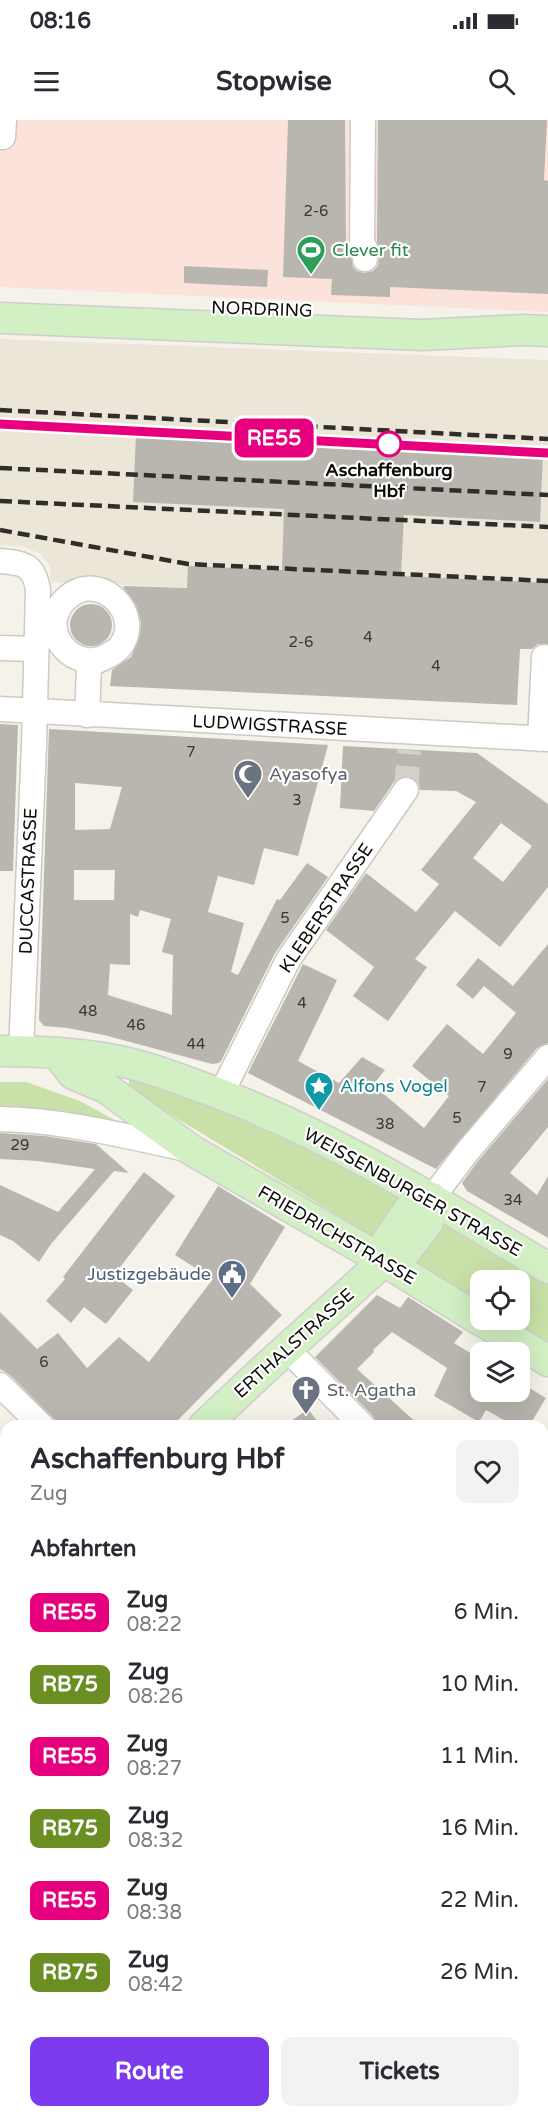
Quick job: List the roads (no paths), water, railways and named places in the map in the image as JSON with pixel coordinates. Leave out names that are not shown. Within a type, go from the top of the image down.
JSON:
[{"type":"main road","name":"NORDRING","points":[[0,298],[430,316],[536,331]]},
{"type":"main road","name":"NORDRING","points":[[0,318],[422,335],[536,331]]},
{"type":"main road","name":"WEISSENBURGER STRASSE","points":[[10,1051],[111,1059],[168,1075],[221,1094],[312,1133],[432,1198],[548,1269]]},
{"type":"main road","name":"FRIEDRICHSTRASSE","points":[[57,1053],[73,1074],[106,1089],[193,1151],[384,1261],[470,1314]]},
{"type":"main road","name":"ERTHALSTRASSE","points":[[210,1420],[384,1261],[387,1242],[408,1212],[432,1198]]},
{"type":"main road","name":"FRIEDRICHSTRASSE","points":[[497,1330],[548,1361]]},
{"type":"street","points":[[362,253],[363,120]]},
{"type":"street","name":"DUCCASTRASSE","points":[[0,561],[21,563],[31,569],[37,579],[38,590],[34,711],[10,1051]]},
{"type":"street","points":[[87,715],[89,666],[116,651],[124,641],[121,641]]},
{"type":"street","points":[[0,648],[36,650]]},
{"type":"street","points":[[544,657],[544,739]]},
{"type":"street","name":"LUDWIGSTRASSE","points":[[0,709],[410,741],[544,739]]},
{"type":"street","name":"KLEBERSTRASSE","points":[[221,1094],[288,960],[406,790]]},
{"type":"street","name":"ERTHALSTRASSE","points":[[432,1198],[467,1152],[548,1057]]},
{"type":"street","name":"FRIEDRICHSTRASSE","points":[[0,1119],[30,1119],[119,1134],[193,1151]]},
{"type":"street","points":[[287,1349],[357,1420]]},
{"type":"street","points":[[0,1385],[36,1420]]},
{"type":"tunnel","points":[[406,790],[409,750]]},
{"type":"railway","points":[[0,410],[548,439]]},
{"type":"railway","points":[[0,424],[548,453]]},
{"type":"railway","points":[[0,468],[548,495]]},
{"type":"railway","points":[[0,501],[548,527]]},
{"type":"railway","points":[[0,530],[188,564],[548,581]]},
{"type":"train","name":"RE55","points":[[0,424],[548,453]]},
{"type":"place","name":"Clever fit","points":[[311,276]]},
{"type":"place","name":"Aschaffenburg Hbf","points":[[389,444]]},
{"type":"place","name":"Ayasofya","points":[[248,800]]},
{"type":"place","name":"Alfons Vogel","points":[[319,1112]]},
{"type":"place","name":"Justizgebäude","points":[[232,1300]]},
{"type":"place","name":"St. Agatha","points":[[306,1416]]}]
